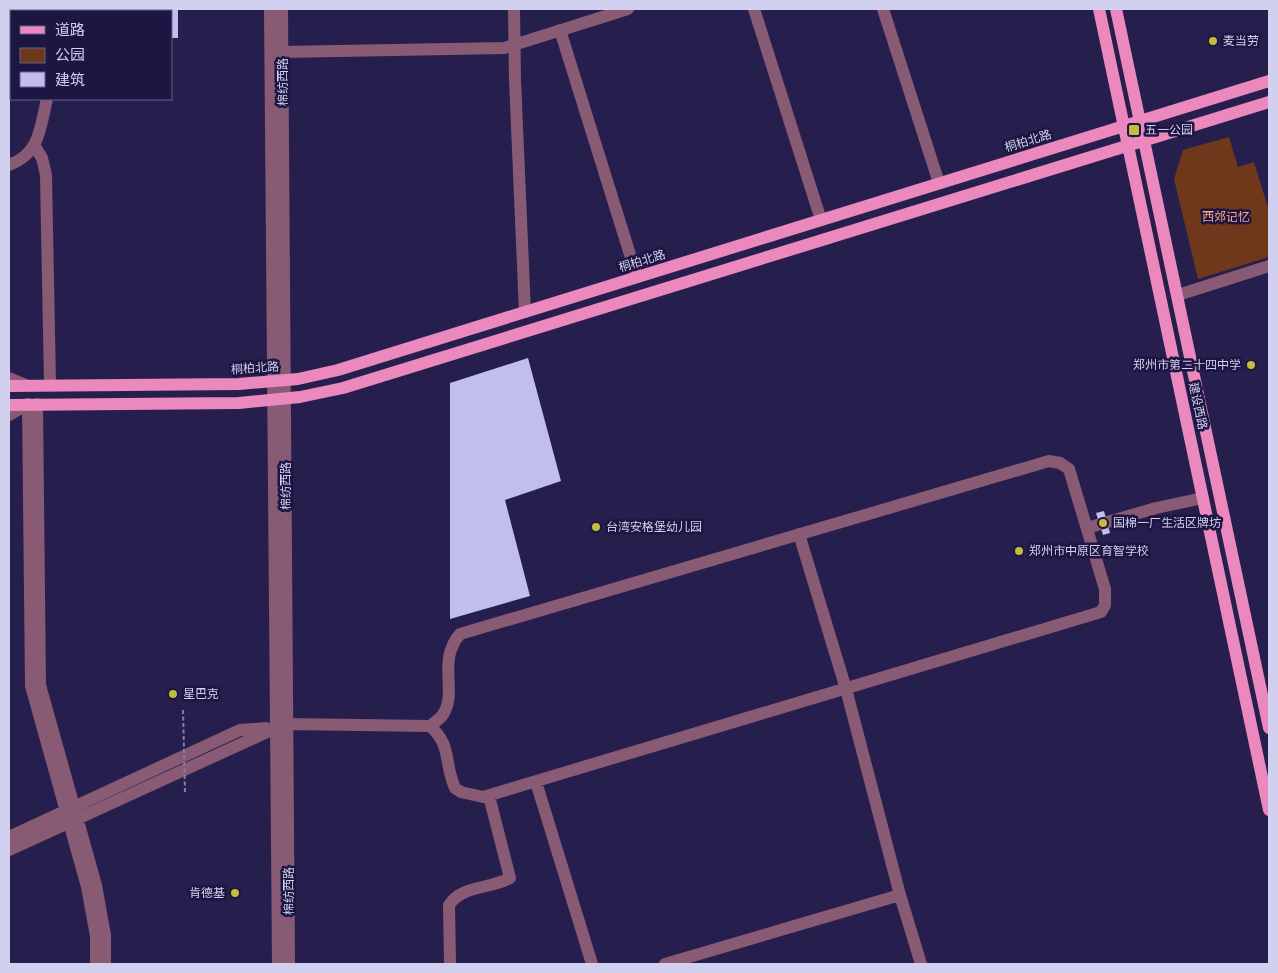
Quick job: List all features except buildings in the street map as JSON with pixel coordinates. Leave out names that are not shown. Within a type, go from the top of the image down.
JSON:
[{"type":"main road","name":"建设西路","points":[[1099,9],[1269,810]]},
{"type":"main road","name":"建设西路","points":[[1116,9],[1269,728]]},
{"type":"main road","name":"桐柏北路","points":[[9,386],[239,384],[279,380],[338,370],[1269,81]]},
{"type":"main road","points":[[9,404],[240,403],[279,399],[343,388],[1269,102]]},
{"type":"street","name":"棉纺西路","points":[[270,9],[279,380]]},
{"type":"street","name":"棉纺西路","points":[[282,9],[279,399],[282,726],[289,964]]},
{"type":"street","points":[[514,9],[525,312]]},
{"type":"street","points":[[282,52],[504,48],[628,9]]},
{"type":"street","points":[[754,9],[820,220]]},
{"type":"street","points":[[883,9],[939,183]]},
{"type":"street","points":[[560,30],[637,277]]},
{"type":"street","points":[[9,165],[26,158],[34,145],[48,100]]},
{"type":"street","points":[[34,145],[42,158],[46,175],[50,385]]},
{"type":"street","points":[[1178,295],[1269,266]]},
{"type":"street","points":[[9,378],[26,385]]},
{"type":"street","points":[[9,415],[33,404],[30,671],[34,700],[101,904],[105,964]]},
{"type":"street","points":[[9,837],[72,814],[282,726],[430,726],[442,716],[447,704],[449,650],[460,634],[1049,461],[1060,463],[1069,469],[1105,589],[1105,605],[1101,612],[489,796],[470,795],[455,788],[445,746],[441,737],[430,726]]},
{"type":"street","points":[[1087,528],[1156,508],[1203,498]]},
{"type":"street","points":[[799,534],[846,689],[900,895],[921,964]]},
{"type":"street","name":"棉纺西路","points":[[278,964],[282,726]]},
{"type":"street","points":[[536,782],[592,964]]},
{"type":"street","points":[[450,964],[449,905],[454,898],[462,894],[510,878],[489,796]]},
{"type":"street","points":[[9,850],[72,814]]},
{"type":"street","points":[[72,814],[92,906],[96,964]]},
{"type":"street","points":[[665,964],[900,895]]},
{"type":"path","points":[[183,710],[185,792]]},
{"type":"green space","name":"西郊记忆","points":[[1229,137],[1238,167],[1254,162],[1269,211],[1269,257],[1198,279],[1174,179],[1183,150]]},
{"type":"place","name":"麦当劳","points":[[1213,41]]},
{"type":"place","name":"五一公园","points":[[1134,130]]},
{"type":"place","name":"郑州市第二十四中学","points":[[1251,365]]},
{"type":"place","name":"国棉一厂生活区牌坊","points":[[1103,523]]},
{"type":"place","name":"台湾安格堡幼儿园","points":[[596,527]]},
{"type":"place","name":"郑州市中原区育智学校","points":[[1019,551]]},
{"type":"place","name":"星巴克","points":[[173,694]]},
{"type":"place","name":"肯德基","points":[[235,893]]}]
